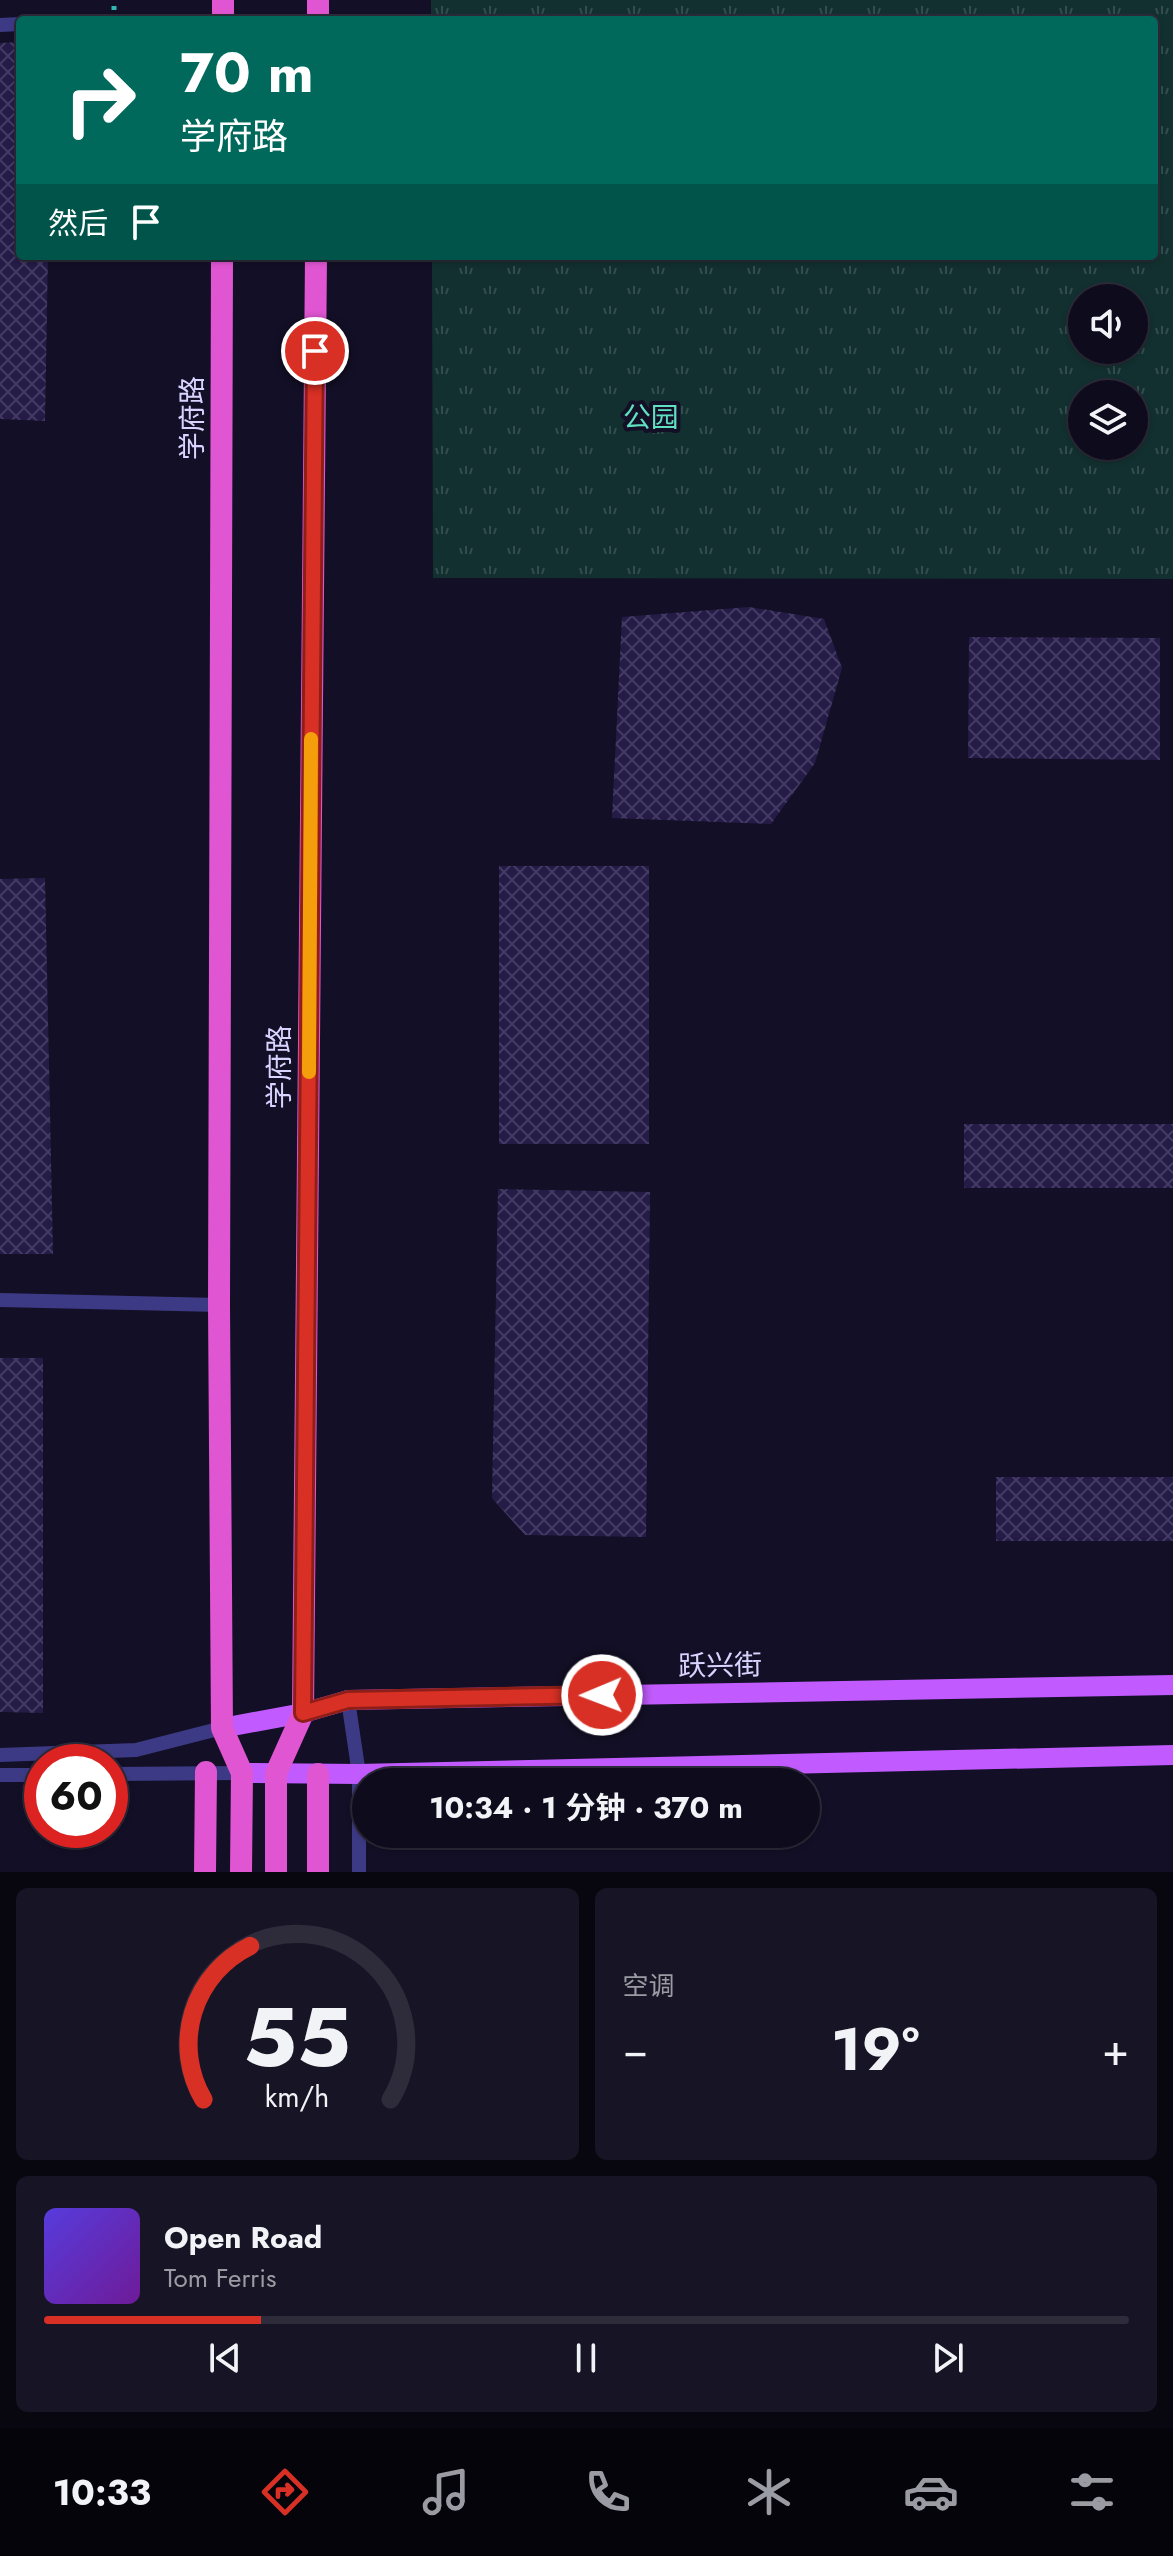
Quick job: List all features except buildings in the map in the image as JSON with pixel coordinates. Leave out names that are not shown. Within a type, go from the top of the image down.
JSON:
[{"type":"highway","name":"学府路","points":[[222,260],[219,1305],[222,1728],[242,1773],[241,1872]]},
{"type":"highway","name":"学府路","points":[[276,1872],[276,1773],[303,1713],[316,260]]},
{"type":"highway","points":[[205,1872],[206,1772]]},
{"type":"highway","points":[[318,1774],[318,1872]]},
{"type":"main road","name":"跃兴街","points":[[222,1728],[303,1713],[348,1700],[1173,1685]]},
{"type":"main road","points":[[616,1768],[1173,1755]]},
{"type":"main road","points":[[242,1773],[352,1774]]},
{"type":"lane","points":[[0,1300],[219,1305]]},
{"type":"lane","points":[[348,1700],[358,1768]]},
{"type":"lane","points":[[0,1755],[136,1750],[222,1728]]},
{"type":"lane","points":[[128,1774],[242,1773]]},
{"type":"lane","points":[[0,1775],[24,1775]]},
{"type":"lane","points":[[359,1848],[359,1872]]},
{"type":"green space","name":"公园","points":[[431,0],[1173,0],[1173,579],[433,578],[432,260],[1158,260],[1158,16],[431,16]]},
{"type":"slow traffic","points":[[309,1072],[311,739]]},
{"type":"route","points":[[315,351],[303,1713],[348,1700],[602,1695]]}]
